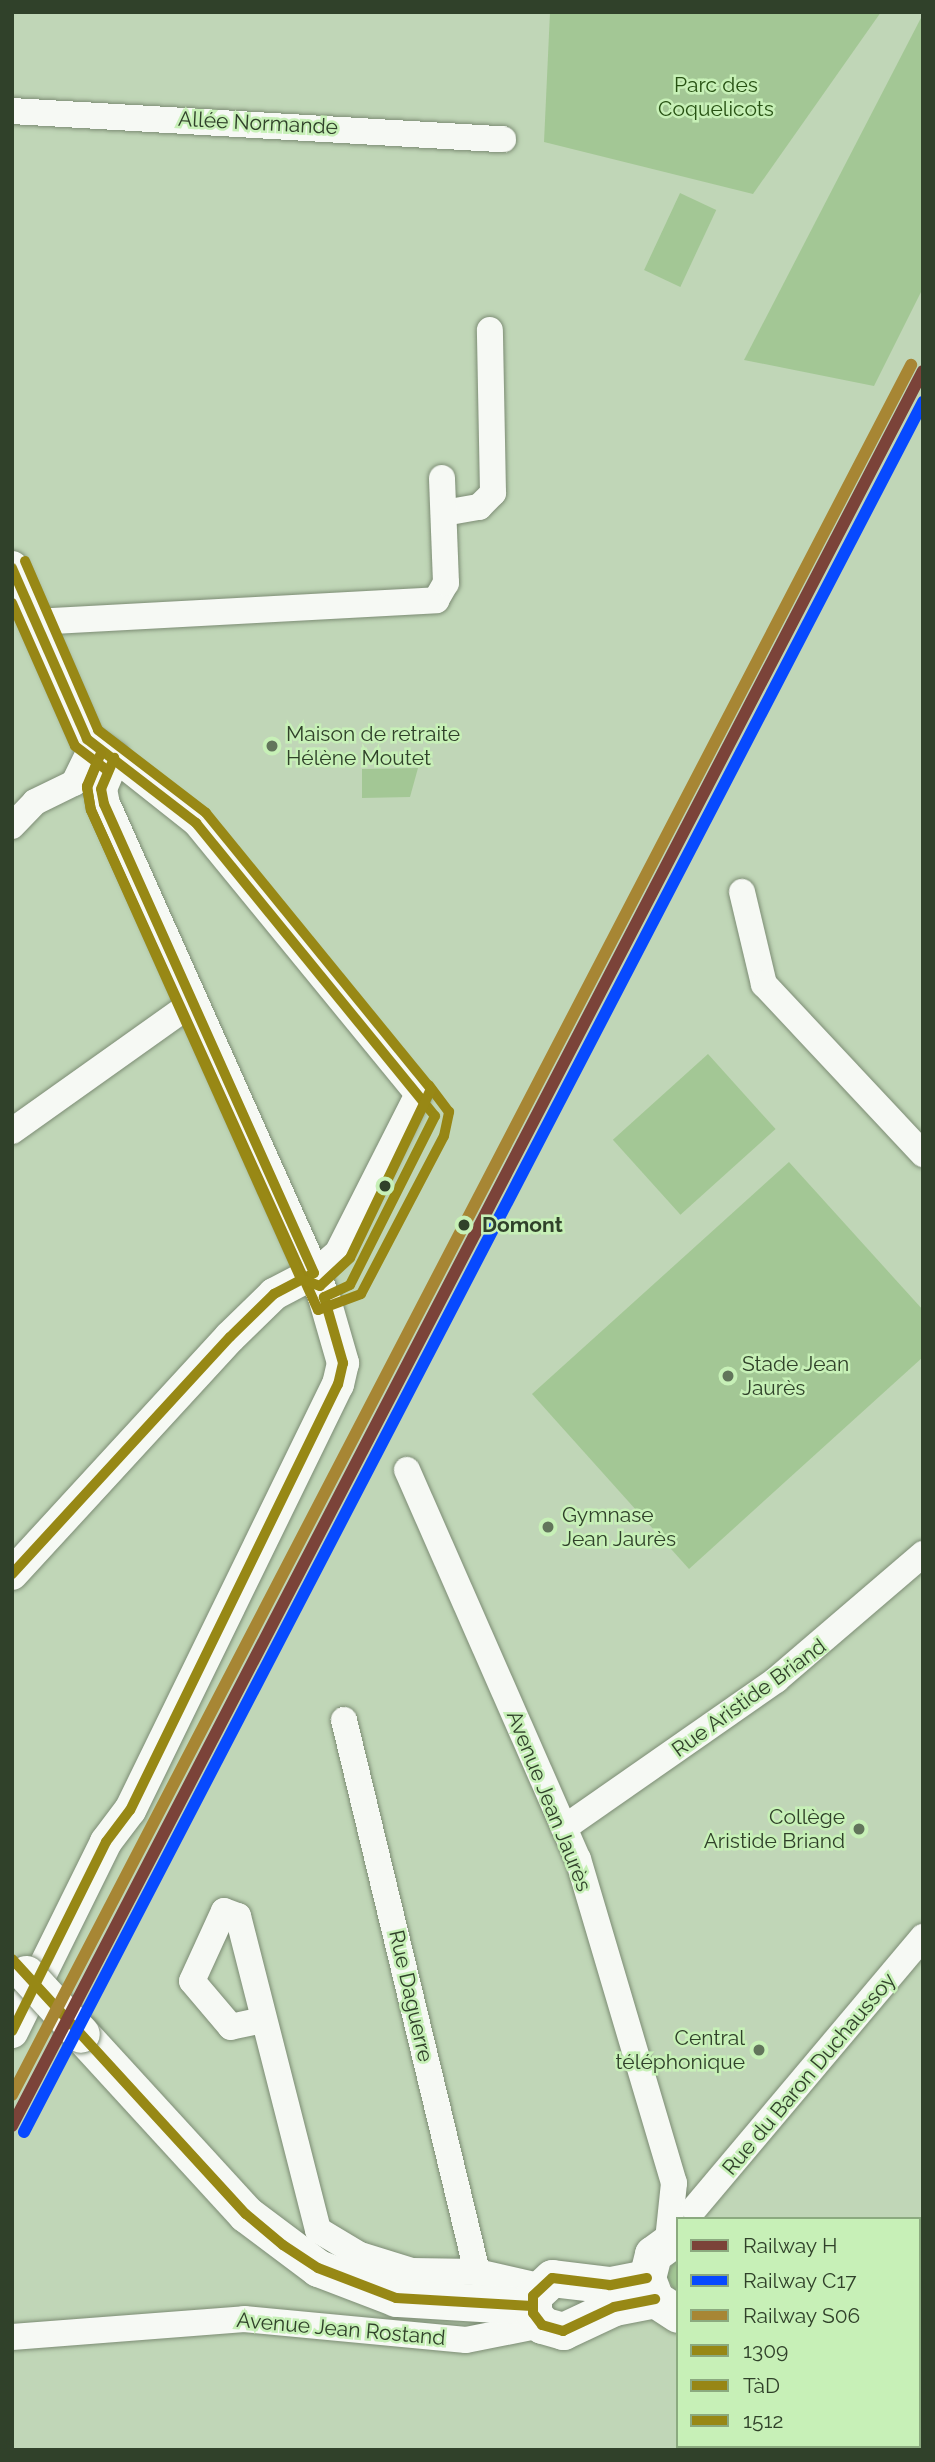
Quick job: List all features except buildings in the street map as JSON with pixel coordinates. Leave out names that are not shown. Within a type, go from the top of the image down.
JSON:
[{"type":"main road","points":[[19,1966],[246,2214],[318,2268],[396,2298],[537,2306],[563,2331],[614,2307],[660,2297]]},
{"type":"main road","points":[[660,2297],[653,2254],[676,2234]]},
{"type":"main road","points":[[537,2306],[561,2277],[660,2297]]},
{"type":"street","name":"Allée Normande","points":[[12,111],[503,139]]},
{"type":"street","points":[[444,513],[479,507],[493,493],[490,330]]},
{"type":"street","points":[[34,622],[436,600],[444,594],[442,478]]},
{"type":"street","points":[[12,567],[34,622],[104,751],[196,823],[418,1094],[338,1252],[314,1273],[274,1294],[230,1337],[12,1574]]},
{"type":"street","points":[[12,826],[34,802],[74,783],[104,751]]},
{"type":"street","points":[[12,2032],[106,1842],[130,1810],[338,1384],[343,1363],[336,1331],[314,1273],[191,1004],[104,804],[101,789],[104,751]]},
{"type":"street","points":[[743,892],[764,984],[923,1154]]},
{"type":"street","points":[[12,1131],[191,1004]]},
{"type":"street","name":"Avenue Jean Jaurès","points":[[407,1470],[564,1828],[683,2217]]},
{"type":"street","name":"Rue Aristide Briand","points":[[564,1828],[787,1671],[923,1554]]},
{"type":"street","name":"Rue Daguerre","points":[[344,1720],[477,2272]]},
{"type":"street","name":"Rue du Baron Duchaussoy","points":[[692,2217],[923,1937]]},
{"type":"street","points":[[263,2020],[318,2230],[384,2264],[477,2272],[537,2306]]},
{"type":"street","name":"Avenue Jean Jaurès","points":[[674,2183],[683,2217]]},
{"type":"street","name":"Avenue Jean Rostand","points":[[12,2337],[244,2319],[466,2340],[516,2335],[537,2306]]},
{"type":"green space","name":"Parc des Coquelicots","points":[[550,12],[881,12],[753,194],[544,142]]},
{"type":"green space","points":[[923,14],[923,288],[874,386],[744,360]]},
{"type":"green space","points":[[680,193],[716,210],[680,287],[644,270]]},
{"type":"green space","points":[[418,768],[410,797],[362,798],[362,769]]},
{"type":"green space","points":[[708,1054],[776,1129],[680,1215],[613,1140]]},
{"type":"green space","name":"Stade Jean Jaurès","points":[[789,1162],[923,1310],[923,1357],[689,1569],[532,1394]]},
{"type":"green space","points":[[676,2258],[676,2293],[666,2276]]},
{"type":"rail line","name":"S06","points":[[12,2095],[911,365]]},
{"type":"rail line","name":"H","points":[[12,2126],[923,371]]},
{"type":"rail line","name":"C17","points":[[24,2132],[923,402]]},
{"type":"transit line","name":"1512","points":[[25,561],[98,730],[206,813],[431,1089],[350,1258],[320,1286],[301,1279],[91,810],[87,788],[97,763]]},
{"type":"transit line","name":"1309","points":[[12,568],[87,739],[196,823],[435,1116],[350,1285],[324,1297],[343,1363],[338,1384],[130,1810],[106,1842],[12,2031]]},
{"type":"transit line","name":"TàD","points":[[12,603],[75,746],[106,769]]},
{"type":"transit line","name":"TàD","points":[[101,753],[87,786],[91,810],[318,1310],[361,1294],[444,1136],[449,1112],[429,1085]]},
{"type":"transit line","name":"1309","points":[[12,1574],[230,1337],[274,1294],[314,1273],[104,804],[101,789],[114,758]]},
{"type":"transit line","name":"1309","points":[[12,1959],[246,2214],[283,2245],[318,2268],[396,2298],[532,2306]]},
{"type":"transit line","name":"1309","points":[[647,2278],[610,2285],[552,2278],[533,2296],[533,2313],[542,2325],[563,2331],[614,2307],[655,2299]]},
{"type":"place","name":"Maison de retraite Hélène Moutet","points":[[272,746]]},
{"type":"place","name":"Domont","points":[[464,1225]]},
{"type":"place","name":"Stade Jean Jaurès","points":[[728,1376]]},
{"type":"place","name":"Gymnase Jean Jaurès","points":[[548,1527]]},
{"type":"place","name":"Collège Aristide Briand","points":[[859,1829]]},
{"type":"place","name":"Central téléphonique","points":[[759,2050]]}]
